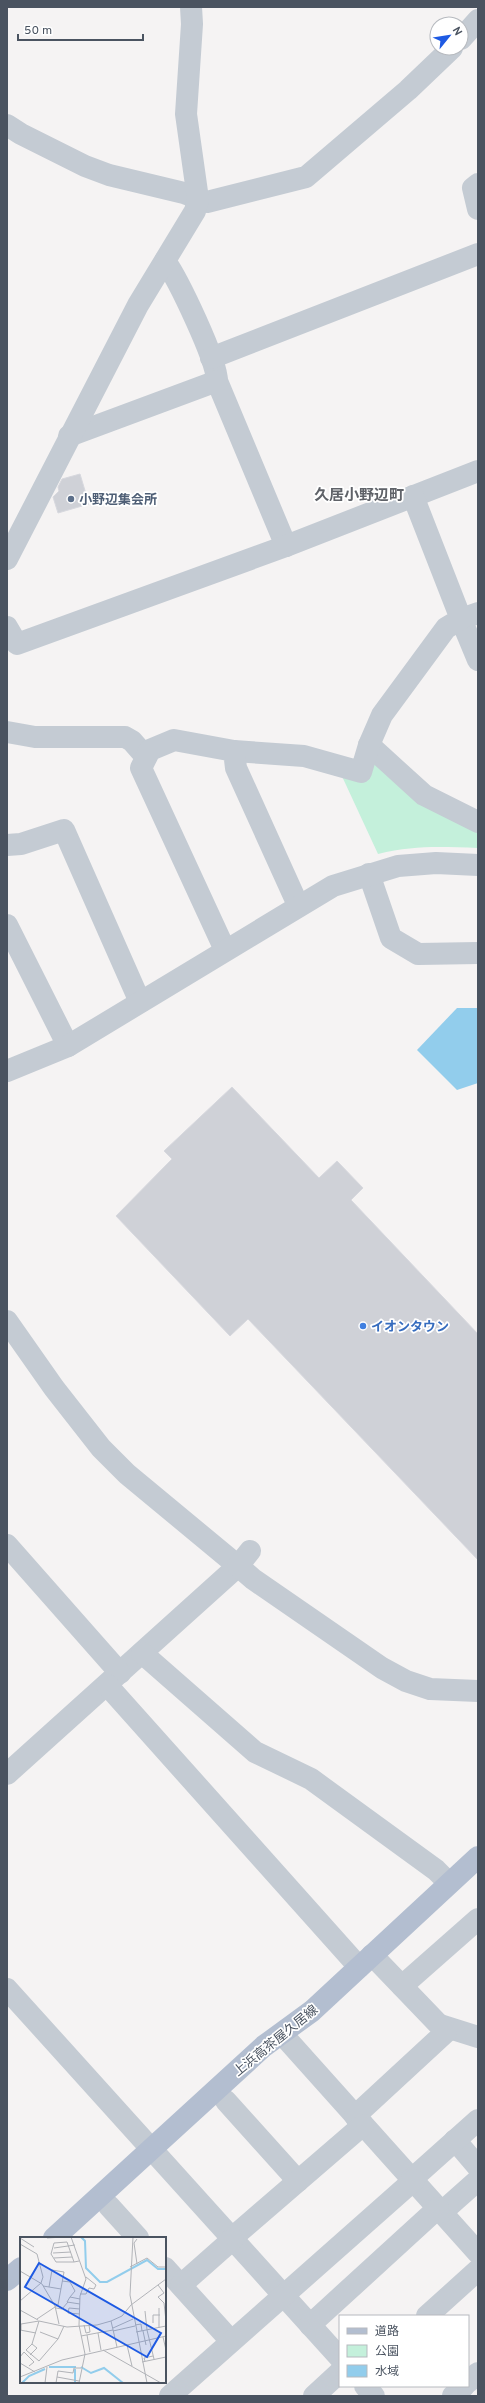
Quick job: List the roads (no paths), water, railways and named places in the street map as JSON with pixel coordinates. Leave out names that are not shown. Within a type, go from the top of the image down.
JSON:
[{"type":"main road","name":"上浜高茶屋久居線","points":[[55,2237],[264,2046],[312,2011],[449,1883],[477,1861]]},
{"type":"main road","points":[[7,2280],[20,2269]]},
{"type":"street","points":[[7,559],[69,436],[138,305],[195,212],[198,199],[186,114],[192,24],[191,7]]},
{"type":"street","points":[[469,30],[478,20]]},
{"type":"street","points":[[7,125],[21,134],[85,166],[109,175],[184,192],[207,202],[306,176],[408,90],[444,56]]},
{"type":"street","points":[[478,184],[473,188],[478,209]]},
{"type":"street","points":[[211,358],[478,254]]},
{"type":"street","points":[[165,261],[175,274],[217,372],[217,381],[286,546]]},
{"type":"street","points":[[69,436],[217,381]]},
{"type":"street","points":[[7,627],[17,644],[286,546],[478,471]]},
{"type":"street","points":[[413,496],[470,616],[478,660]]},
{"type":"street","points":[[225,950],[141,768],[150,750],[174,740],[234,751],[304,756],[361,772],[369,744],[382,716],[394,698],[446,628],[470,616]]},
{"type":"street","points":[[7,732],[35,737],[125,737],[132,741],[146,757]]},
{"type":"street","points":[[369,744],[424,795],[478,822]]},
{"type":"street","points":[[234,751],[236,768],[298,905]]},
{"type":"street","points":[[7,845],[21,844],[64,830],[140,1002]]},
{"type":"street","points":[[7,1071],[68,1046],[298,905],[333,886],[398,866],[418,864],[478,865]]},
{"type":"street","points":[[369,874],[391,938],[418,954],[478,953]]},
{"type":"street","points":[[7,925],[68,1046]]},
{"type":"street","points":[[7,1321],[54,1388],[101,1448],[151,1494],[244,1558],[253,1579],[382,1668],[406,1681],[430,1689],[478,1691]]},
{"type":"street","points":[[7,1545],[113,1679],[366,1961],[402,1986],[446,2032],[298,2181],[232,2238],[181,2285]]},
{"type":"street","points":[[7,1774],[244,1558]]},
{"type":"street","points":[[142,1652],[255,1752],[314,1782],[436,1870],[449,1883]]},
{"type":"street","points":[[402,1986],[478,1919]]},
{"type":"street","points":[[11,2001],[152,2149],[339,2357]]},
{"type":"street","points":[[440,2026],[478,2037]]},
{"type":"street","points":[[282,2034],[478,2253]]},
{"type":"street","points":[[226,2101],[298,2181]]},
{"type":"street","points":[[170,2396],[413,2180],[478,2120]]},
{"type":"street","points":[[455,2140],[478,2167]]},
{"type":"street","points":[[310,2325],[440,2210],[478,2180]]},
{"type":"street","points":[[109,2206],[137,2237]]},
{"type":"street","points":[[166,2269],[231,2341]]},
{"type":"street","points":[[428,2315],[478,2270]]},
{"type":"street","points":[[314,2396],[339,2373]]},
{"type":"street","points":[[469,2381],[478,2373]]},
{"type":"street","points":[[366,2387],[374,2396]]},
{"type":"street","points":[[453,2396],[463,2387]]},
{"type":"water","points":[[457,1008],[478,1008],[478,1083],[457,1090],[417,1050]]},
{"type":"place","name":"小野辺集会所","points":[[71,499]]},
{"type":"place","name":"イオンタウン","points":[[363,1326]]},
{"type":"district","name":"久居小野辺町","points":[[359,495]]}]
